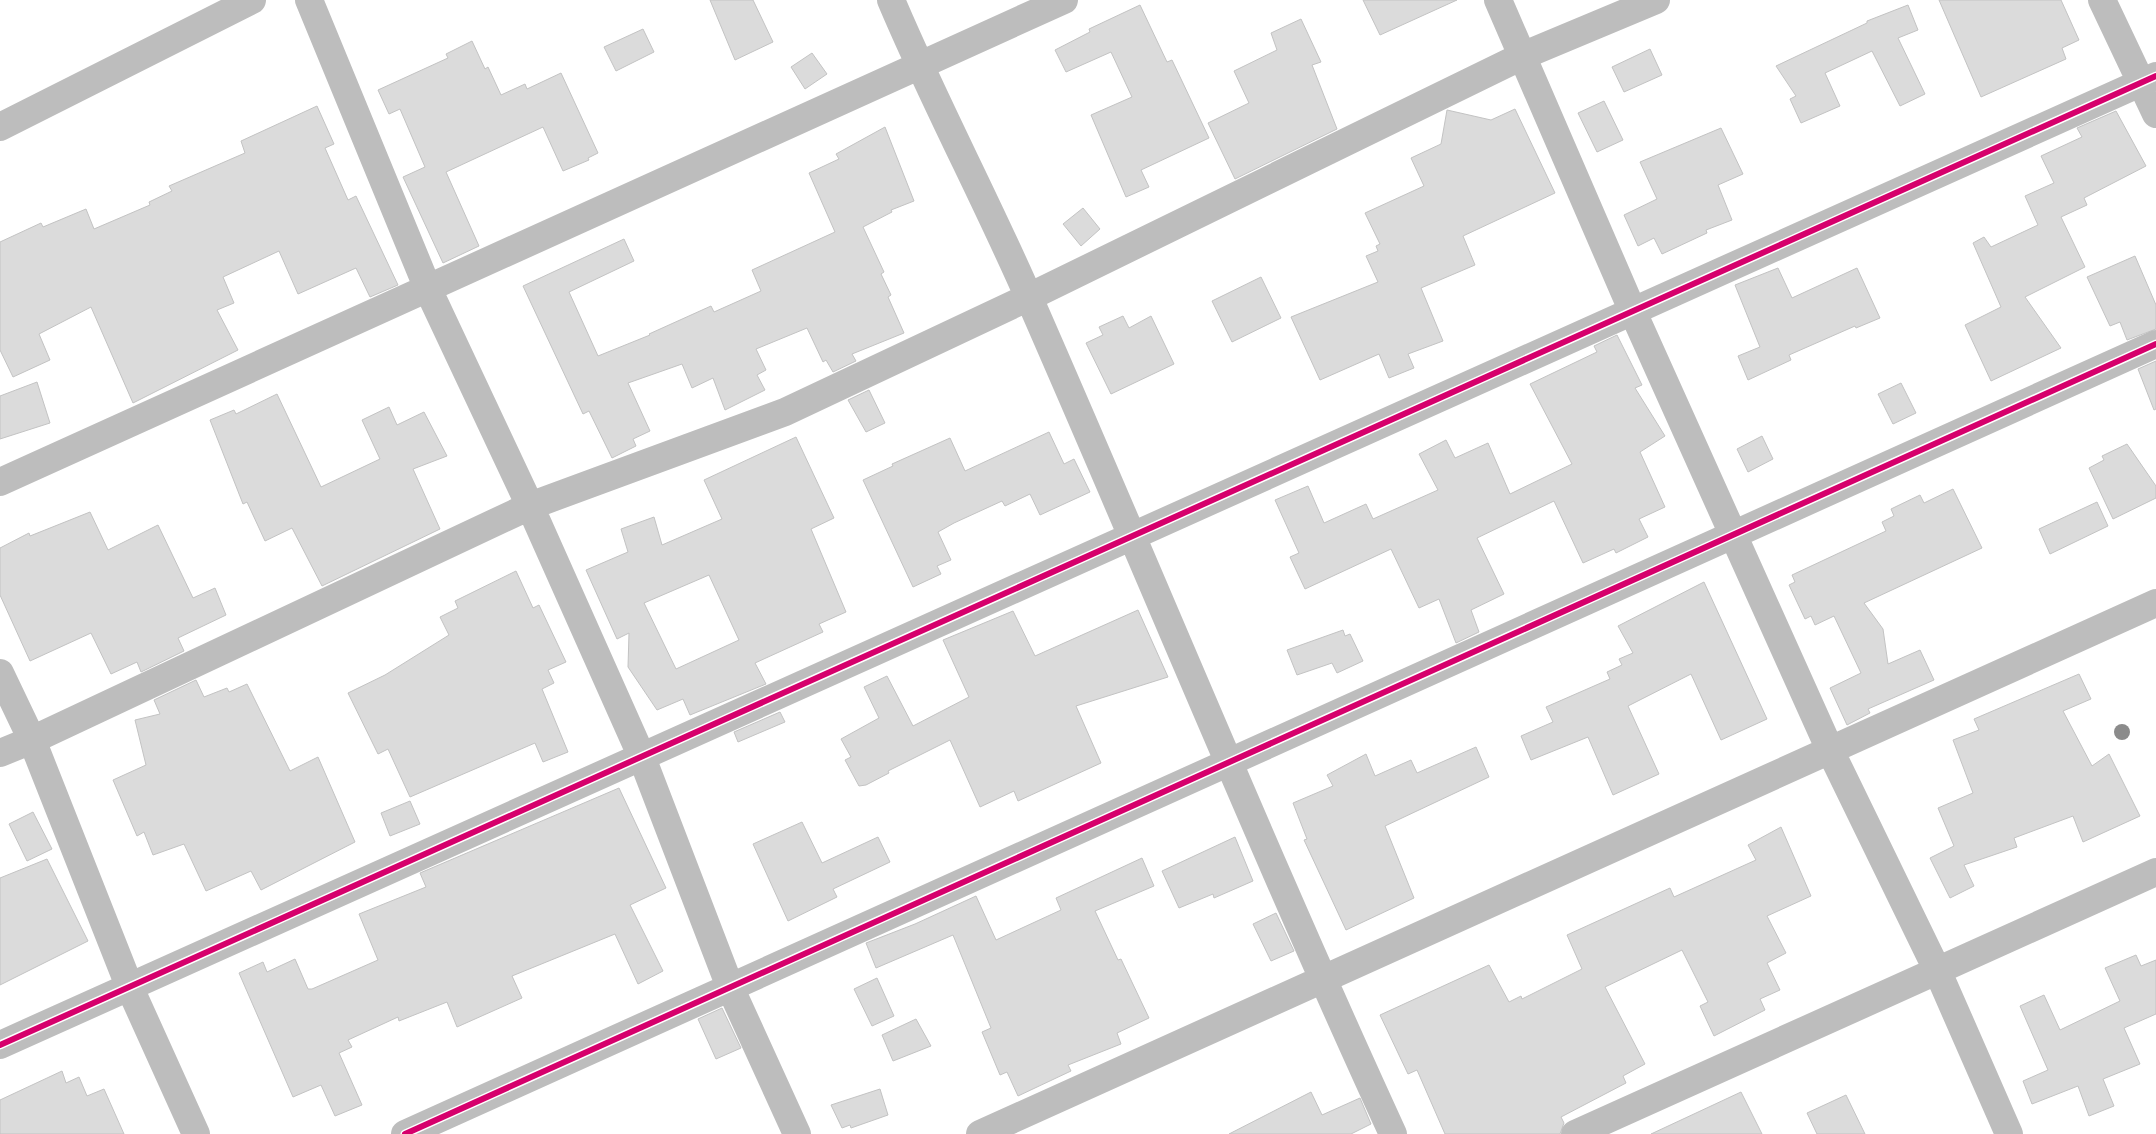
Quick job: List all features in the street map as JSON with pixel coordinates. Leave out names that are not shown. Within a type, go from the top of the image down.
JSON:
[{"type":"street","points":[[0,127],[252,0]]},
{"type":"street","points":[[309,0],[428,289],[530,506],[642,755],[730,987],[797,1134]]},
{"type":"street","points":[[892,0],[919,66],[1029,297],[1227,762],[1322,980],[1393,1134]]},
{"type":"street","points":[[0,482],[1064,0]]},
{"type":"street","points":[[1498,0],[1633,312],[1830,750],[1938,972],[2008,1134]]},
{"type":"street","points":[[0,753],[32,740],[530,506],[785,412],[1029,297],[1522,56],[1656,0]]},
{"type":"street","points":[[2102,0],[2149,80],[2156,114]]},
{"type":"street","points":[[0,1045],[130,988],[642,755],[1131,538],[2149,80]]},
{"type":"street","points":[[405,1134],[2156,344]]},
{"type":"street","points":[[980,1134],[2156,602]]},
{"type":"street","points":[[0,673],[32,740],[130,988],[196,1134]]},
{"type":"street","points":[[1575,1134],[1938,972],[2156,872]]},
{"type":"building","points":[[710,0],[753,0],[773,42],[735,60]]},
{"type":"building","points":[[1363,0],[1457,0],[1380,35]]},
{"type":"building","points":[[1939,0],[2061,0],[2079,40],[2062,48],[2066,59],[1981,97]]},
{"type":"building","points":[[1140,5],[1167,62],[1172,60],[1209,138],[1141,170],[1149,187],[1126,197],[1091,115],[1132,97],[1111,52],[1066,72],[1055,50],[1090,32],[1089,29]]},
{"type":"building","points":[[1908,5],[1918,30],[1898,38],[1925,94],[1900,106],[1872,51],[1825,73],[1840,106],[1801,123],[1790,99],[1796,96],[1776,66],[1867,23],[1867,21]]},
{"type":"building","points":[[1301,19],[1321,62],[1312,65],[1337,129],[1235,179],[1208,123],[1249,103],[1234,71],[1277,50],[1271,33]]},
{"type":"building","points":[[643,29],[654,52],[616,71],[604,47]]},
{"type":"building","points":[[472,41],[485,69],[488,67],[501,95],[525,84],[527,89],[561,73],[598,153],[588,158],[589,160],[563,171],[543,127],[446,172],[479,246],[443,263],[403,177],[425,167],[400,109],[389,114],[378,90],[448,58],[446,54]]},
{"type":"building","points":[[1650,49],[1662,75],[1624,92],[1612,67]]},
{"type":"building","points":[[812,53],[827,74],[805,89],[791,67]]},
{"type":"building","points":[[1604,101],[1623,140],[1597,152],[1578,113]]},
{"type":"building","points":[[317,106],[334,144],[325,148],[348,200],[356,196],[398,285],[370,297],[356,268],[298,294],[279,251],[223,277],[234,303],[217,310],[238,350],[133,403],[91,307],[39,334],[50,360],[13,377],[0,350],[0,242],[41,223],[43,227],[86,209],[94,229],[150,205],[149,202],[172,191],[169,186],[245,153],[241,141]]},
{"type":"building","points":[[1515,109],[1555,193],[1463,236],[1475,265],[1421,288],[1443,341],[1408,354],[1414,368],[1389,378],[1379,354],[1320,380],[1291,317],[1378,282],[1366,256],[1378,251],[1376,246],[1380,244],[1365,213],[1424,186],[1411,158],[1441,144],[1447,110],[1491,120]]},
{"type":"building","points":[[2116,111],[2146,166],[2084,198],[2087,205],[2061,217],[2085,267],[2025,297],[2061,348],[1991,381],[1965,325],[2001,307],[1973,243],[1984,237],[1991,247],[2038,225],[2025,196],[2054,183],[2041,156],[2082,137],[2077,128]]},
{"type":"building","points":[[885,127],[914,201],[891,210],[892,212],[863,227],[884,272],[881,274],[891,295],[888,297],[904,333],[852,354],[856,361],[833,372],[826,360],[823,362],[807,328],[756,349],[766,370],[757,375],[765,390],[725,410],[713,378],[692,388],[682,364],[628,383],[650,431],[633,439],[636,446],[612,458],[589,411],[583,414],[523,286],[624,239],[634,261],[569,292],[598,356],[650,335],[711,306],[714,312],[761,291],[752,270],[835,232],[809,173],[839,159],[836,154]]},
{"type":"building","points":[[1721,128],[1743,174],[1718,185],[1732,220],[1706,230],[1707,233],[1662,254],[1654,238],[1638,246],[1624,215],[1657,199],[1640,162]]},
{"type":"building","points":[[1083,208],[1100,229],[1081,246],[1063,224]]},
{"type":"building","points":[[2135,256],[2156,305],[2156,329],[2127,340],[2120,322],[2110,326],[2087,277]]},
{"type":"building","points":[[1778,268],[1792,298],[1857,268],[1880,318],[1856,328],[1855,326],[1789,355],[1791,360],[1748,380],[1738,356],[1760,347],[1735,285]]},
{"type":"building","points":[[1261,277],[1281,318],[1232,342],[1212,301]]},
{"type":"building","points":[[1123,316],[1129,328],[1151,316],[1174,364],[1111,394],[1086,343],[1103,335],[1099,327]]},
{"type":"building","points":[[1617,335],[1642,385],[1635,388],[1665,436],[1640,452],[1665,507],[1639,519],[1648,537],[1616,553],[1614,549],[1583,563],[1554,501],[1477,538],[1504,594],[1471,610],[1479,632],[1456,643],[1439,599],[1419,608],[1391,549],[1305,589],[1290,557],[1299,553],[1275,500],[1308,486],[1324,523],[1366,504],[1373,519],[1438,490],[1419,454],[1446,440],[1455,458],[1488,443],[1510,494],[1572,464],[1530,384],[1597,352],[1594,346]]},
{"type":"building","points":[[2156,361],[2156,409],[2154,410],[2138,369]]},
{"type":"building","points":[[37,382],[50,423],[0,439],[0,396]]},
{"type":"building","points":[[1901,383],[1916,413],[1893,424],[1878,394]]},
{"type":"building","points":[[869,390],[885,423],[866,432],[848,400]]},
{"type":"building","points":[[277,394],[321,487],[380,459],[362,420],[389,407],[397,425],[424,412],[447,456],[413,469],[440,529],[322,586],[292,528],[265,541],[247,502],[243,504],[210,420],[234,410],[236,414]]},
{"type":"building","points":[[1049,432],[1064,464],[1074,459],[1090,492],[1040,515],[1030,494],[1005,506],[1002,501],[954,523],[938,532],[951,560],[937,566],[941,574],[913,587],[863,480],[893,466],[892,464],[950,438],[965,471]]},
{"type":"building","points":[[1762,436],[1773,459],[1748,472],[1737,449]]},
{"type":"building","points":[[796,437],[834,518],[811,529],[846,612],[819,624],[823,632],[755,663],[766,684],[690,715],[683,699],[657,710],[628,667],[629,633],[617,639],[586,570],[628,552],[621,529],[654,517],[662,545],[722,519],[704,480]],"holes":[[[709,575],[739,640],[676,669],[644,603]]]},
{"type":"building","points":[[2127,444],[2156,486],[2156,498],[2113,519],[2089,468],[2104,460],[2102,456]]},
{"type":"building","points":[[1953,489],[1982,548],[1864,603],[1883,629],[1888,664],[1920,650],[1934,680],[1868,709],[1870,713],[1847,725],[1830,688],[1861,673],[1834,616],[1815,625],[1811,616],[1805,619],[1789,585],[1795,582],[1792,575],[1886,531],[1882,522],[1894,516],[1891,509],[1920,495],[1924,503]]},
{"type":"building","points":[[2097,502],[2108,526],[2050,554],[2039,529]]},
{"type":"building","points":[[90,512],[108,550],[158,525],[193,598],[215,588],[226,615],[178,638],[184,651],[141,672],[137,662],[111,674],[91,633],[30,661],[0,595],[0,548],[29,533],[30,536]]},
{"type":"building","points":[[516,571],[533,608],[539,605],[566,662],[548,670],[554,683],[542,689],[568,752],[543,762],[535,743],[410,797],[388,749],[378,754],[348,693],[385,675],[449,635],[440,617],[458,608],[455,601]]},
{"type":"building","points":[[1704,582],[1767,719],[1721,740],[1691,674],[1628,706],[1659,774],[1613,795],[1588,737],[1531,760],[1521,736],[1553,722],[1546,707],[1610,679],[1607,672],[1622,665],[1619,659],[1633,653],[1618,626]]},
{"type":"building","points":[[1138,610],[1168,677],[1076,706],[1101,763],[1018,801],[1014,791],[980,807],[950,740],[888,771],[889,773],[866,785],[859,786],[845,760],[851,757],[841,739],[879,718],[864,687],[887,676],[913,726],[969,697],[943,640],[1013,611],[1035,656]]},
{"type":"building","points":[[1343,630],[1345,636],[1350,634],[1363,661],[1337,673],[1332,663],[1297,675],[1287,650]]},
{"type":"building","points":[[2079,674],[2091,699],[2063,711],[2092,766],[2109,754],[2140,816],[2083,842],[2073,816],[2014,838],[2017,847],[1964,865],[1974,886],[1950,898],[1930,858],[1954,846],[1938,808],[1973,793],[1953,740],[1979,730],[1974,719]]},
{"type":"building","points":[[196,680],[204,697],[227,688],[229,692],[247,684],[290,771],[318,757],[355,842],[261,890],[251,871],[206,891],[184,844],[153,855],[144,832],[137,836],[113,780],[146,765],[135,720],[160,714],[154,700]]},
{"type":"building","points":[[780,712],[785,722],[738,742],[734,732]]},
{"type":"building","points":[[1476,747],[1489,777],[1385,826],[1414,898],[1346,930],[1304,840],[1307,839],[1293,803],[1333,786],[1327,775],[1366,754],[1375,776],[1411,760],[1417,773]]},
{"type":"building","points":[[619,788],[666,888],[630,905],[663,971],[638,984],[615,934],[512,976],[522,998],[457,1027],[447,1002],[399,1021],[398,1017],[348,1040],[352,1047],[339,1053],[362,1105],[335,1116],[321,1085],[293,1097],[239,973],[263,962],[267,972],[295,959],[308,989],[312,989],[378,960],[359,914],[426,887],[420,873]]},
{"type":"building","points":[[410,801],[420,824],[390,836],[381,813]]},
{"type":"building","points":[[33,812],[52,849],[27,861],[9,824]]},
{"type":"building","points":[[802,822],[822,863],[878,837],[890,862],[833,889],[837,897],[788,921],[753,844]]},
{"type":"building","points":[[1781,827],[1811,896],[1767,916],[1786,953],[1767,963],[1780,990],[1760,999],[1765,1010],[1714,1036],[1700,1006],[1708,1002],[1682,950],[1605,987],[1645,1064],[1623,1076],[1626,1083],[1561,1117],[1564,1123],[1560,1134],[1445,1134],[1417,1070],[1408,1074],[1380,1015],[1489,965],[1509,1002],[1521,996],[1522,999],[1582,969],[1567,935],[1670,888],[1674,897],[1756,860],[1748,845]]},
{"type":"building","points":[[1235,837],[1253,881],[1214,898],[1213,894],[1179,908],[1162,871]]},
{"type":"building","points":[[1142,858],[1154,886],[1095,911],[1118,960],[1121,959],[1149,1018],[1117,1033],[1121,1044],[1068,1065],[1071,1071],[1018,1096],[1007,1072],[1000,1075],[982,1032],[991,1028],[953,935],[876,968],[866,943],[915,924],[976,896],[996,940],[1061,910],[1056,898]]},
{"type":"building","points":[[47,859],[88,941],[0,985],[0,878]]},
{"type":"building","points":[[1276,913],[1294,951],[1271,961],[1253,924]]},
{"type":"building","points":[[2136,955],[2141,966],[2156,960],[2156,1014],[2124,1028],[2140,1064],[2103,1079],[2114,1106],[2089,1116],[2078,1086],[2032,1104],[2023,1081],[2048,1070],[2020,1006],[2044,995],[2060,1030],[2120,1001],[2105,968]]},
{"type":"building","points":[[877,978],[894,1016],[872,1026],[854,989]]},
{"type":"building","points":[[722,1008],[741,1048],[716,1059],[698,1019]]},
{"type":"building","points":[[916,1019],[931,1046],[893,1061],[882,1035]]},
{"type":"building","points":[[62,1071],[66,1083],[79,1077],[87,1096],[104,1089],[124,1134],[0,1134],[0,1100]]},
{"type":"building","points":[[880,1089],[888,1115],[851,1128],[850,1125],[842,1128],[831,1105]]},
{"type":"building","points":[[1311,1092],[1322,1115],[1360,1098],[1371,1124],[1351,1134],[1229,1134]]},
{"type":"building","points":[[1741,1092],[1762,1134],[1651,1134]]},
{"type":"building","points":[[1846,1095],[1865,1134],[1817,1134],[1807,1113]]},
{"type":"cycle path","points":[[0,1045],[2156,76]]},
{"type":"cycle path","points":[[405,1134],[2156,344]]}]
